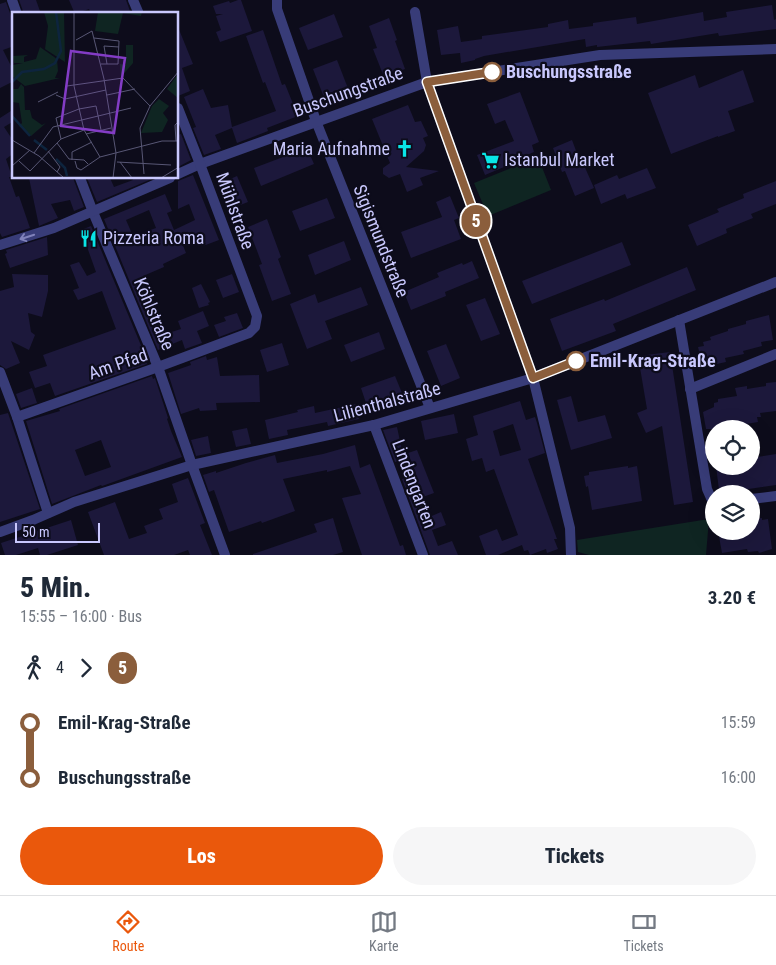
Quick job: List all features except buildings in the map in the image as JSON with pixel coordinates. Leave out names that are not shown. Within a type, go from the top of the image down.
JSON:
[{"type":"street","points":[[12,0],[16,12]]},
{"type":"street","points":[[133,0],[138,12]]},
{"type":"street","name":"Sigismundstraße","points":[[277,0],[277,9],[316,121],[430,408]]},
{"type":"street","points":[[414,12],[427,82],[533,378],[570,528],[571,555]]},
{"type":"street","name":"Buschungstraße","points":[[179,174],[316,121],[427,82],[600,55],[776,49]]},
{"type":"street","name":"Mühlstraße","points":[[179,111],[257,316],[255,327]]},
{"type":"street","name":"Köhlstraße","points":[[80,179],[158,367],[225,555]]},
{"type":"street","points":[[0,245],[54,228],[168,179]]},
{"type":"street","name":"Lilienthalstraße","points":[[0,532],[74,502],[192,465],[374,425],[533,378],[776,282]]},
{"type":"street","points":[[680,320],[706,485]]},
{"type":"street","name":"Am Pfad","points":[[17,417],[249,333],[255,327]]},
{"type":"street","points":[[690,388],[776,354]]},
{"type":"street","points":[[0,372],[17,417],[48,513]]},
{"type":"street","name":"Lindengarten","points":[[374,425],[423,555]]},
{"type":"street","points":[[760,499],[776,496]]},
{"type":"green space","points":[[538,157],[551,190],[488,216],[474,183]]},
{"type":"green space","points":[[705,520],[705,540],[707,540],[706,555],[589,555],[578,552],[577,540]]},
{"type":"bus line","name":"5","points":[[492,72],[427,82],[533,378],[576,361]]},
{"type":"place","name":"Buschungsstraße","points":[[492,72]]},
{"type":"place","name":"Maria Aufnahme","points":[[404,149]]},
{"type":"place","name":"Istanbul Market","points":[[490,160]]},
{"type":"place","name":"Pizzeria Roma","points":[[89,238]]},
{"type":"place","name":"Emil-Krag-Straße","points":[[576,361]]}]
